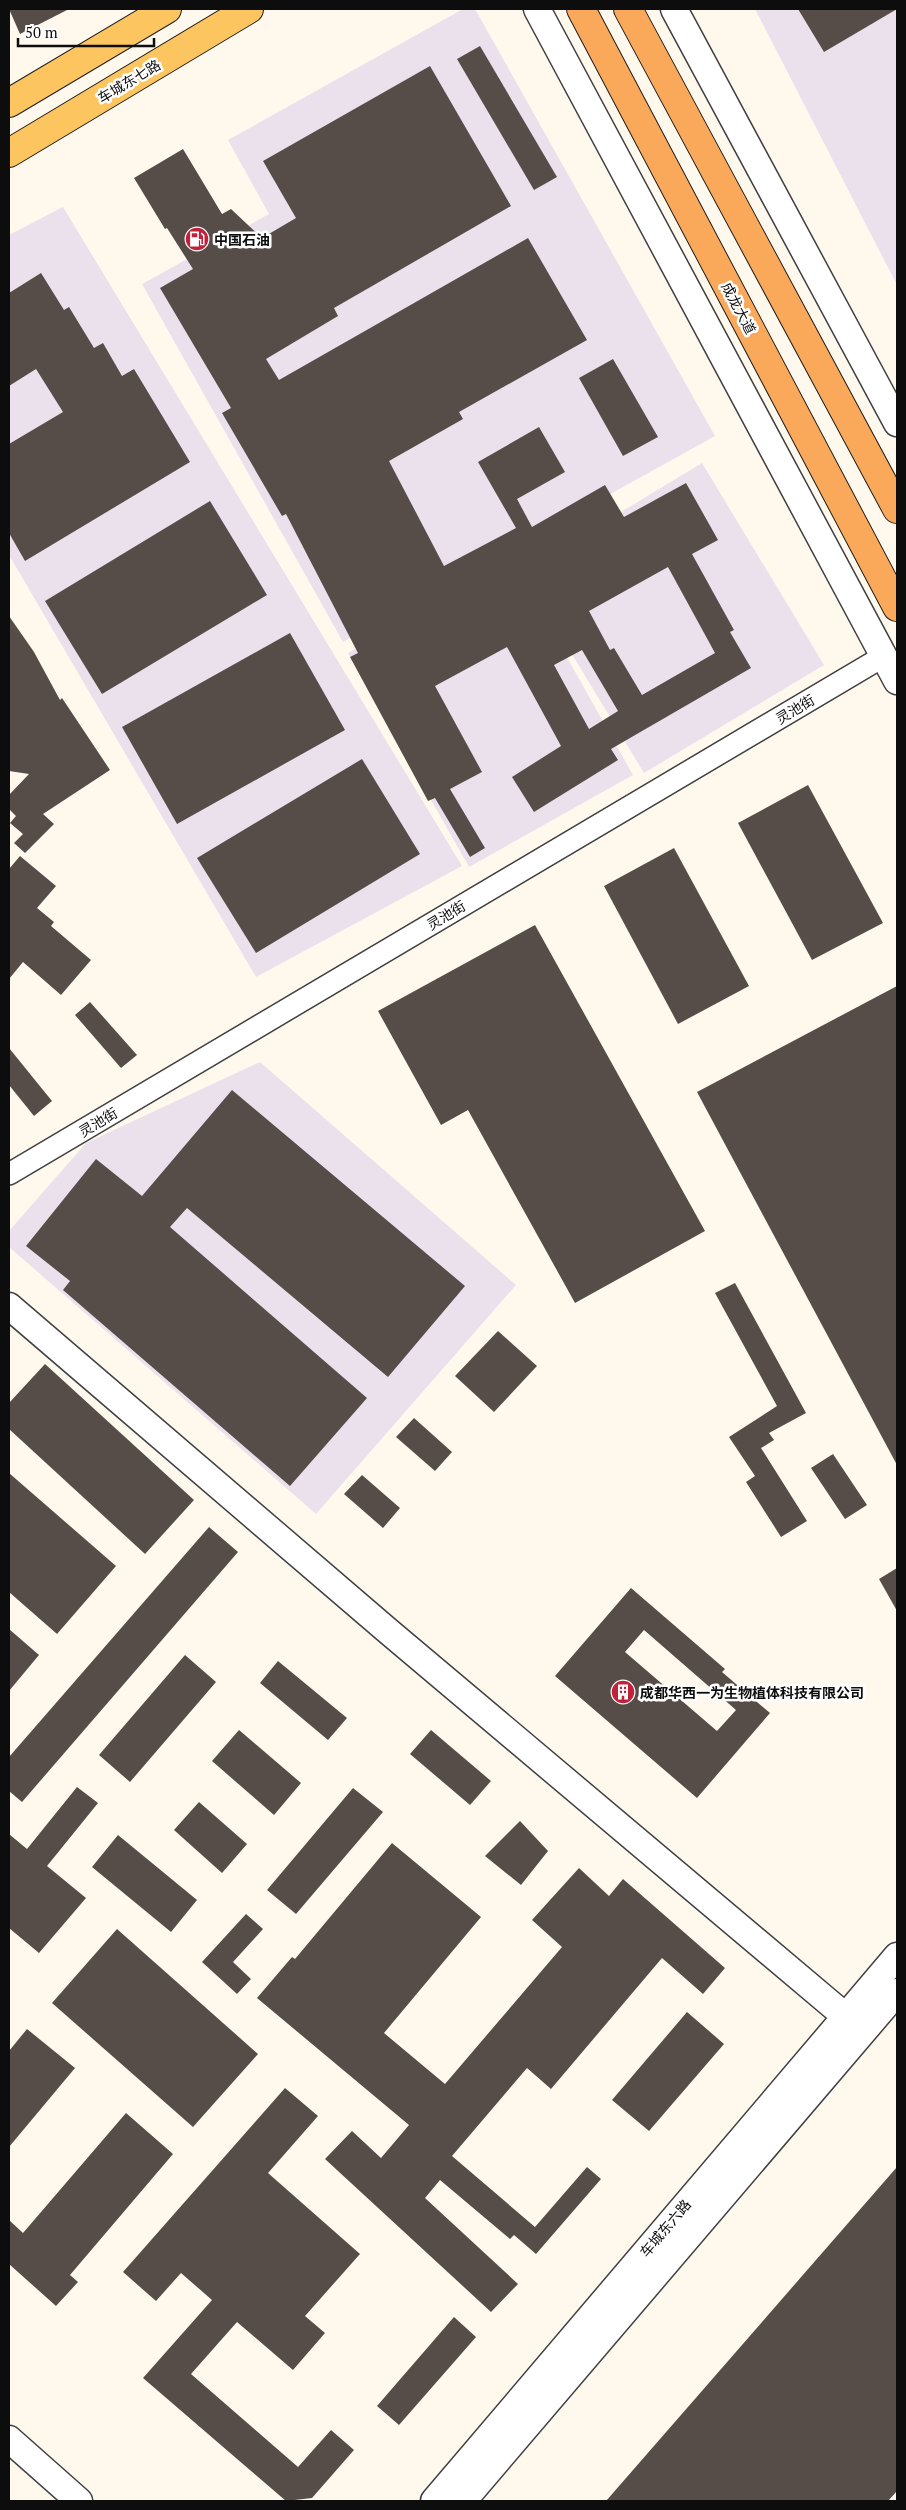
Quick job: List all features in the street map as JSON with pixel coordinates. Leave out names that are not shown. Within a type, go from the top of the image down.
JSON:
[{"type":"highway","name":"成龙大道","points":[[580,9],[897,607]]},
{"type":"highway","points":[[628,9],[897,509]]},
{"type":"main road","points":[[9,103],[167,9]]},
{"type":"main road","name":"车城东七路","points":[[9,153],[249,9]]},
{"type":"street","points":[[537,9],[897,682]]},
{"type":"street","points":[[674,9],[897,423]]},
{"type":"street","name":"灵池街","points":[[9,1174],[884,656]]},
{"type":"street","points":[[9,1306],[395,1638],[845,2016]]},
{"type":"street","name":"车城东六路","points":[[434,2501],[897,1956]]},
{"type":"street","name":"车城东六路","points":[[463,2501],[897,1992]]},
{"type":"street","points":[[9,2439],[79,2501]]},
{"type":"shaded area","points":[[463,9],[475,9],[715,436],[343,642],[142,284],[269,214],[228,140]]},
{"type":"shaded area","points":[[755,9],[897,9],[897,285]]},
{"type":"shaded area","points":[[63,207],[462,866],[256,977],[9,555],[9,235]]},
{"type":"shaded area","points":[[702,463],[824,665],[644,773],[522,572]]},
{"type":"shaded area","points":[[513,561],[633,775],[469,867],[348,653]]},
{"type":"shaded area","points":[[260,1062],[516,1285],[316,1514],[9,1247],[9,1231],[86,1143]]},
{"type":"building","points":[[9,9],[69,9],[20,34]]},
{"type":"building","points":[[798,9],[897,9],[824,52]]},
{"type":"building","points":[[480,46],[557,177],[534,190],[457,59]]},
{"type":"building","points":[[430,66],[511,206],[334,308],[338,316],[266,359],[279,380],[528,238],[587,340],[459,412],[463,419],[389,461],[444,566],[516,528],[478,462],[539,427],[565,472],[517,499],[532,527],[605,485],[624,517],[686,483],[718,540],[692,554],[734,630],[730,632],[751,668],[611,749],[618,760],[534,812],[512,777],[561,746],[507,647],[435,686],[482,772],[450,789],[485,848],[470,857],[435,798],[428,801],[350,657],[358,653],[286,514],[282,516],[222,413],[231,408],[160,288],[193,269],[167,228],[165,229],[134,178],[183,149],[222,214],[231,209],[262,238],[296,218],[263,161]],"holes":[[[668,567],[715,653],[642,695],[614,648],[610,650],[589,611]],[[582,650],[618,711],[589,729],[554,665]]]},
{"type":"building","points":[[41,273],[64,310],[69,307],[94,348],[103,343],[122,376],[134,369],[190,462],[25,561],[9,533],[9,444],[63,412],[36,369],[9,386],[9,293]]},
{"type":"building","points":[[613,359],[658,437],[623,456],[579,378]]},
{"type":"building","points":[[210,501],[267,595],[102,694],[45,601]]},
{"type":"building","points":[[9,616],[34,652],[60,700],[62,698],[110,770],[43,814],[54,824],[25,853],[14,843],[23,834],[10,823],[16,816],[9,809],[9,795],[29,774],[9,771]]},
{"type":"building","points":[[290,633],[345,730],[177,824],[122,727]]},
{"type":"building","points":[[362,759],[420,854],[256,953],[197,858]]},
{"type":"building","points":[[808,785],[883,923],[812,960],[738,823]]},
{"type":"building","points":[[674,848],[749,986],[678,1024],[604,886]]},
{"type":"building","points":[[20,856],[56,886],[37,908],[54,922],[51,926],[91,960],[61,995],[23,962],[9,979],[9,869]]},
{"type":"building","points":[[535,925],[705,1231],[575,1303],[468,1110],[441,1125],[378,1011]]},
{"type":"building","points":[[897,986],[897,1465],[697,1092]]},
{"type":"building","points":[[90,1002],[137,1055],[121,1068],[75,1015]]},
{"type":"building","points":[[9,1048],[52,1101],[34,1116],[9,1085]]},
{"type":"building","points":[[232,1090],[465,1286],[388,1377],[187,1208],[170,1227],[367,1398],[290,1486],[63,1290],[70,1281],[26,1246],[96,1159],[142,1196]]},
{"type":"building","points":[[735,1283],[806,1413],[769,1433],[774,1440],[761,1448],[807,1521],[781,1537],[746,1482],[755,1476],[729,1437],[777,1406],[715,1293]]},
{"type":"building","points":[[498,1331],[537,1366],[494,1412],[455,1376]]},
{"type":"building","points":[[45,1364],[194,1500],[145,1554],[9,1429],[9,1403]]},
{"type":"building","points":[[414,1418],[452,1452],[435,1471],[396,1437]]},
{"type":"building","points":[[833,1454],[867,1505],[845,1519],[811,1468]]},
{"type":"building","points":[[9,1473],[116,1566],[57,1634],[9,1592]]},
{"type":"building","points":[[362,1475],[400,1508],[383,1528],[344,1494]]},
{"type":"building","points":[[209,1527],[238,1552],[22,1802],[9,1791],[9,1757]]},
{"type":"building","points":[[897,1568],[897,1611],[879,1579]]},
{"type":"building","name":"成都华西一为生物植体科技有限公司","points":[[631,1588],[725,1669],[722,1672],[770,1713],[697,1798],[555,1676]],"holes":[[[644,1630],[736,1710],[717,1731],[625,1652]]]},
{"type":"building","points":[[9,1629],[39,1655],[9,1691]]},
{"type":"building","points":[[185,1655],[216,1682],[130,1782],[99,1755]]},
{"type":"building","points":[[278,1661],[347,1718],[328,1740],[260,1683]]},
{"type":"building","points":[[239,1730],[301,1783],[274,1815],[212,1761]]},
{"type":"building","points":[[431,1730],[491,1781],[470,1805],[410,1754]]},
{"type":"building","points":[[77,1787],[98,1803],[47,1866],[86,1898],[39,1953],[9,1928],[9,1834],[27,1849]]},
{"type":"building","points":[[353,1788],[383,1812],[296,1914],[267,1890]]},
{"type":"building","points":[[199,1802],[247,1844],[222,1873],[174,1830]]},
{"type":"building","points":[[520,1821],[548,1851],[521,1885],[485,1856]]},
{"type":"building","points":[[118,1835],[197,1900],[171,1932],[92,1867]]},
{"type":"building","points":[[392,1843],[481,1917],[384,2033],[445,2084],[562,1947],[532,1920],[579,1868],[609,1896],[623,1879],[725,1968],[703,1994],[662,1958],[551,2089],[527,2068],[452,2156],[535,2227],[587,2167],[601,2179],[536,2254],[514,2235],[510,2239],[440,2180],[425,2198],[518,2284],[491,2312],[325,2159],[352,2131],[381,2158],[409,2125],[257,1998],[292,1957],[295,1959]]},
{"type":"building","points":[[246,1914],[263,1929],[233,1962],[251,1979],[237,1994],[202,1962]]},
{"type":"building","points":[[117,1929],[258,2054],[193,2127],[52,2003]]},
{"type":"building","points":[[687,2012],[724,2044],[649,2131],[612,2100]]},
{"type":"building","points":[[27,2029],[75,2068],[9,2147],[9,2051]]},
{"type":"building","points":[[285,2088],[318,2116],[268,2173],[360,2254],[305,2316],[325,2333],[293,2370],[237,2322],[191,2374],[298,2467],[331,2430],[354,2450],[312,2498],[286,2501],[143,2378],[212,2300],[181,2273],[156,2301],[123,2272]]},
{"type":"building","points":[[126,2113],[173,2154],[70,2275],[78,2282],[56,2306],[9,2264],[9,2220],[23,2233]]},
{"type":"building","points":[[897,2167],[897,2491],[888,2501],[606,2501]]},
{"type":"building","points":[[454,2317],[476,2337],[399,2425],[377,2406]]},
{"type":"place","name":"中国石油","points":[[197,239]]},
{"type":"place","name":"成都华西一为生物植体科技有限公司","points":[[623,1692]]}]
